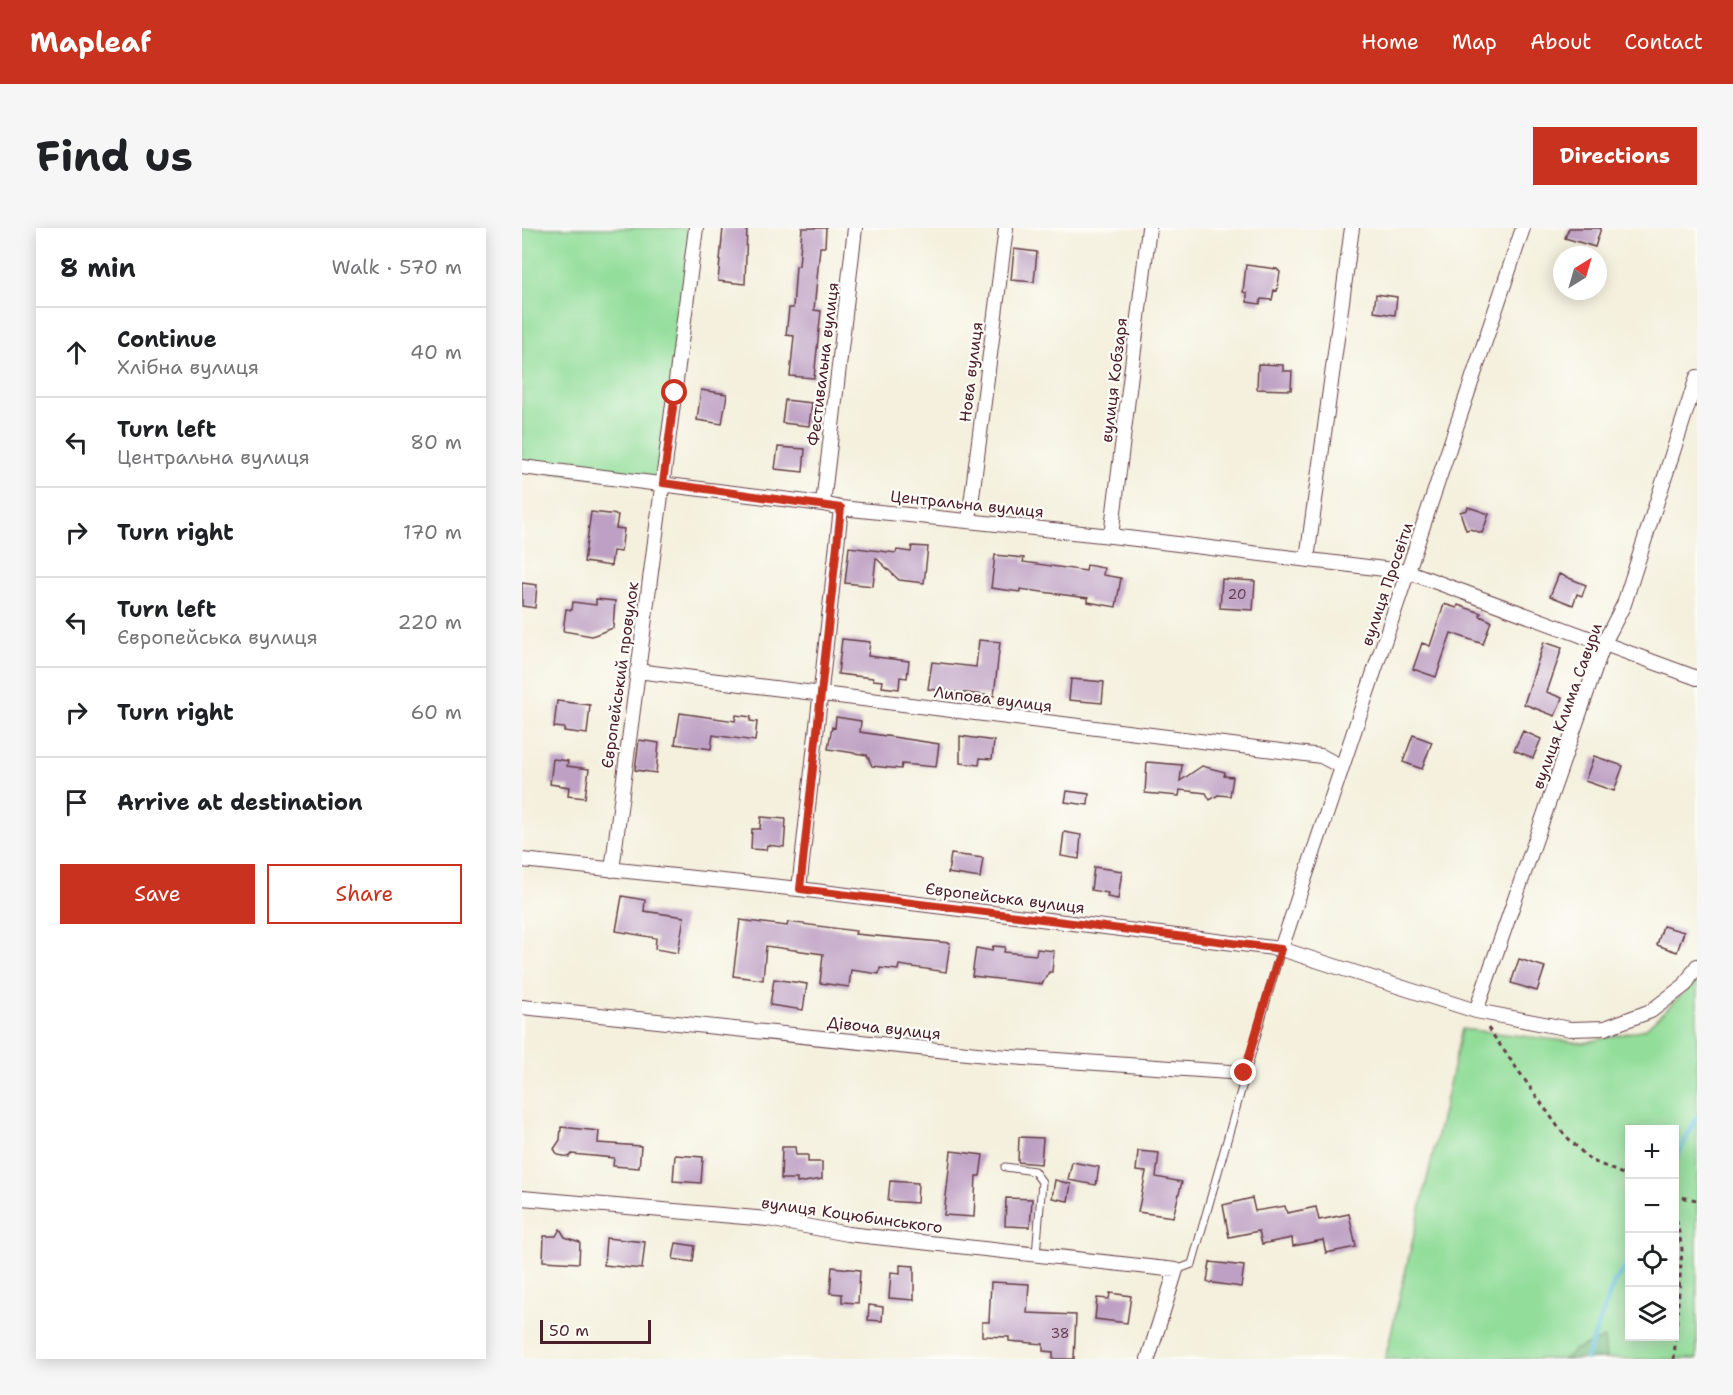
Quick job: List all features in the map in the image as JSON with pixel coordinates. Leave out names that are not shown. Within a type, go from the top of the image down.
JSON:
[{"type":"street","name":"Європейський провулок","points":[[612,870],[696,228]]},
{"type":"street","name":"Фестивальна вулиця","points":[[823,504],[855,228]]},
{"type":"street","name":"Нова вулиця","points":[[969,520],[1006,228]]},
{"type":"street","name":"вулиця Кобзаря","points":[[1112,536],[1149,228]]},
{"type":"street","points":[[1307,559],[1352,228]]},
{"type":"street","name":"вулиця Просвіти","points":[[1281,949],[1523,228]]},
{"type":"street","name":"вулиця Клима Савури","points":[[1476,1011],[1604,643],[1624,604],[1697,377]]},
{"type":"street","name":"Центральна вулиця","points":[[522,467],[663,483],[841,508],[1112,536],[1409,572],[1697,678]]},
{"type":"street","points":[[800,889],[819,694],[841,508]]},
{"type":"street","name":"Липова вулиця","points":[[637,670],[1321,756],[1342,767]]},
{"type":"street","name":"Європейська вулиця","points":[[522,860],[800,889],[1281,949],[1476,1011],[1570,1029],[1605,1028],[1651,1011],[1685,986],[1697,966]]},
{"type":"street","name":"Дівоча вулиця","points":[[522,1007],[996,1056],[1244,1073]]},
{"type":"street","name":"вулиця Коцюбинського","points":[[522,1198],[768,1218],[848,1234],[1176,1270]]},
{"type":"street","points":[[1148,1359],[1176,1270]]},
{"type":"lane","points":[[1176,1270],[1192,1264],[1244,1073],[1281,949]]},
{"type":"lane","points":[[1005,1167],[1034,1171],[1042,1182],[1036,1255]]},
{"type":"path","points":[[1476,1011],[1561,1131],[1590,1160],[1625,1175]]},
{"type":"path","points":[[1679,1197],[1697,1200]]},
{"type":"path","points":[[1674,1359],[1682,1249],[1679,1233]]},
{"type":"green space","points":[[522,228],[696,228],[663,483],[522,470]]},
{"type":"green space","points":[[1697,981],[1697,1359],[1385,1359],[1462,1029],[1583,1043],[1645,1029]]},
{"type":"green space","points":[[1604,1338],[1606,1359],[1564,1359],[1574,1350]]},
{"type":"building","points":[[723,228],[747,228],[745,284],[718,281]]},
{"type":"building","points":[[802,228],[826,228],[825,247],[820,247],[814,310],[821,311],[814,378],[790,376],[794,336],[786,335],[789,308],[793,308]]},
{"type":"building","points":[[1569,228],[1601,228],[1595,246],[1565,238]]},
{"type":"building","points":[[1014,249],[1037,252],[1034,282],[1011,280]]},
{"type":"building","points":[[1246,265],[1277,269],[1280,272],[1277,291],[1274,290],[1272,300],[1261,299],[1260,304],[1247,302],[1247,293],[1243,292]]},
{"type":"building","points":[[1376,294],[1397,297],[1395,315],[1374,312]]},
{"type":"building","points":[[1258,364],[1283,365],[1283,371],[1292,371],[1291,390],[1257,389]]},
{"type":"building","points":[[701,390],[727,394],[722,424],[697,420]]},
{"type":"building","points":[[785,400],[812,403],[809,426],[782,423]]},
{"type":"building","points":[[778,447],[805,449],[803,472],[775,469]]},
{"type":"building","points":[[1468,507],[1489,514],[1482,533],[1466,530],[1460,512],[1467,510]]},
{"type":"building","points":[[591,512],[618,515],[616,528],[624,529],[621,552],[613,551],[611,566],[584,562]]},
{"type":"building","points":[[912,546],[928,547],[924,583],[899,580],[876,558],[873,586],[845,583],[849,547],[896,553],[897,550],[911,552]]},
{"type":"building","points":[[995,555],[1024,558],[1023,562],[1086,571],[1087,565],[1104,568],[1103,575],[1121,578],[1116,607],[1088,602],[1088,598],[1020,589],[1020,592],[991,588]]},
{"type":"building","points":[[1559,574],[1586,585],[1582,596],[1577,594],[1573,605],[1550,596]]},
{"type":"building","points":[[1222,579],[1255,581],[1253,610],[1220,608]]},
{"type":"building","points":[[522,583],[537,585],[535,608],[522,606]]},
{"type":"building","points":[[596,599],[615,601],[613,628],[592,636],[563,631],[566,609],[572,610],[573,602],[596,605]]},
{"type":"building","points":[[1444,604],[1457,608],[1458,605],[1481,613],[1480,616],[1491,621],[1483,644],[1451,633],[1436,677],[1413,669],[1422,643],[1430,646]]},
{"type":"building","points":[[842,639],[870,642],[868,656],[909,661],[907,678],[900,677],[899,689],[882,687],[883,681],[873,680],[873,678],[838,674]]},
{"type":"building","points":[[979,640],[1000,642],[994,696],[928,689],[932,662],[976,667]]},
{"type":"building","points":[[1544,642],[1562,648],[1547,692],[1562,698],[1555,716],[1524,704]]},
{"type":"building","points":[[1071,679],[1104,682],[1102,703],[1069,700]]},
{"type":"building","points":[[557,701],[590,705],[587,734],[564,731],[564,728],[554,727]]},
{"type":"building","points":[[680,713],[735,721],[736,715],[751,717],[750,721],[757,722],[755,741],[713,735],[711,749],[675,744]]},
{"type":"building","points":[[836,717],[861,721],[860,732],[939,744],[936,767],[902,764],[901,769],[872,766],[867,755],[828,749]]},
{"type":"building","points":[[1523,731],[1541,739],[1533,758],[1514,750]]},
{"type":"building","points":[[1413,735],[1432,742],[1422,769],[1403,762]]},
{"type":"building","points":[[960,736],[994,741],[992,759],[980,758],[979,765],[960,763]]},
{"type":"building","points":[[639,740],[659,743],[656,773],[635,770]]},
{"type":"building","points":[[1594,756],[1623,766],[1614,791],[1585,781]]},
{"type":"building","points":[[553,759],[568,761],[567,766],[589,769],[585,798],[568,796],[569,787],[550,784]]},
{"type":"building","points":[[1147,762],[1182,765],[1180,781],[1202,766],[1225,772],[1224,776],[1233,777],[1230,796],[1218,795],[1210,800],[1206,793],[1180,790],[1179,796],[1145,793]]},
{"type":"building","points":[[1067,791],[1089,794],[1088,805],[1065,802]]},
{"type":"building","points":[[761,817],[786,819],[784,847],[767,845],[766,850],[751,849],[752,829],[760,829]]},
{"type":"building","points":[[1064,832],[1081,835],[1079,859],[1061,856]]},
{"type":"building","points":[[951,854],[983,858],[980,878],[948,873]]},
{"type":"building","points":[[1094,867],[1122,871],[1118,899],[1107,897],[1108,893],[1091,890]]},
{"type":"building","points":[[622,896],[645,900],[644,911],[684,917],[678,953],[655,949],[656,938],[616,931]]},
{"type":"building","points":[[740,920],[787,926],[788,922],[856,931],[855,934],[950,943],[946,972],[899,965],[898,970],[880,968],[879,974],[851,970],[849,987],[820,983],[823,954],[766,946],[763,980],[733,976]]},
{"type":"building","points":[[1663,926],[1684,932],[1677,952],[1657,945]]},
{"type":"building","points":[[993,946],[1005,947],[1004,952],[1036,955],[1037,949],[1054,951],[1052,972],[1049,972],[1042,984],[972,976],[976,948],[992,951]]},
{"type":"building","points":[[1519,959],[1545,967],[1537,991],[1511,983]]},
{"type":"building","points":[[774,979],[807,984],[803,1010],[770,1005]]},
{"type":"building","points":[[561,1127],[599,1131],[598,1143],[641,1146],[639,1168],[613,1166],[614,1158],[558,1155],[554,1149],[560,1140]]},
{"type":"building","points":[[1019,1137],[1043,1138],[1041,1164],[1018,1162]]},
{"type":"building","points":[[782,1147],[795,1147],[796,1155],[808,1155],[808,1162],[822,1162],[822,1179],[797,1183],[797,1179],[781,1179]]},
{"type":"building","points":[[951,1151],[983,1155],[980,1176],[976,1176],[974,1217],[944,1215]]},
{"type":"building","points":[[1138,1151],[1159,1153],[1156,1177],[1182,1182],[1173,1217],[1138,1212],[1146,1172],[1136,1171]]},
{"type":"building","points":[[675,1155],[703,1157],[701,1183],[673,1181]]},
{"type":"building","points":[[1072,1162],[1099,1167],[1096,1185],[1068,1180]]},
{"type":"building","points":[[1055,1180],[1071,1184],[1068,1201],[1052,1198]]},
{"type":"building","points":[[890,1181],[918,1183],[917,1203],[888,1201]]},
{"type":"building","points":[[1006,1198],[1032,1199],[1030,1227],[1005,1226]]},
{"type":"building","points":[[1252,1198],[1255,1211],[1285,1206],[1287,1213],[1316,1207],[1319,1220],[1349,1214],[1356,1247],[1326,1253],[1323,1240],[1293,1246],[1292,1238],[1262,1244],[1259,1231],[1229,1237],[1223,1205]]},
{"type":"building","points":[[560,1229],[565,1237],[580,1242],[579,1263],[543,1261],[544,1236],[556,1236]]},
{"type":"building","points":[[606,1238],[645,1242],[642,1269],[604,1265]]},
{"type":"building","points":[[676,1243],[695,1246],[693,1262],[673,1259]]},
{"type":"building","points":[[1210,1262],[1244,1266],[1241,1287],[1207,1282]]},
{"type":"building","points":[[900,1265],[914,1266],[914,1300],[889,1298],[891,1272],[900,1273]]},
{"type":"building","points":[[832,1267],[860,1270],[858,1303],[842,1302],[842,1294],[830,1293]]},
{"type":"building","points":[[991,1282],[1029,1284],[1027,1313],[1076,1315],[1074,1359],[1053,1359],[1053,1352],[1043,1351],[1043,1344],[1009,1341],[1009,1337],[982,1336],[982,1322],[989,1322]]},
{"type":"building","points":[[1110,1293],[1131,1296],[1127,1323],[1095,1319],[1097,1298],[1109,1299]]},
{"type":"building","points":[[869,1305],[883,1307],[882,1321],[868,1320]]},
{"type":"waterway","points":[[1679,1153],[1697,1117]]},
{"type":"waterway","points":[[1586,1359],[1614,1282],[1625,1268]]},
{"type":"route","points":[[675,393],[663,483],[841,508],[819,694],[800,889],[1281,949],[1244,1073]]}]
